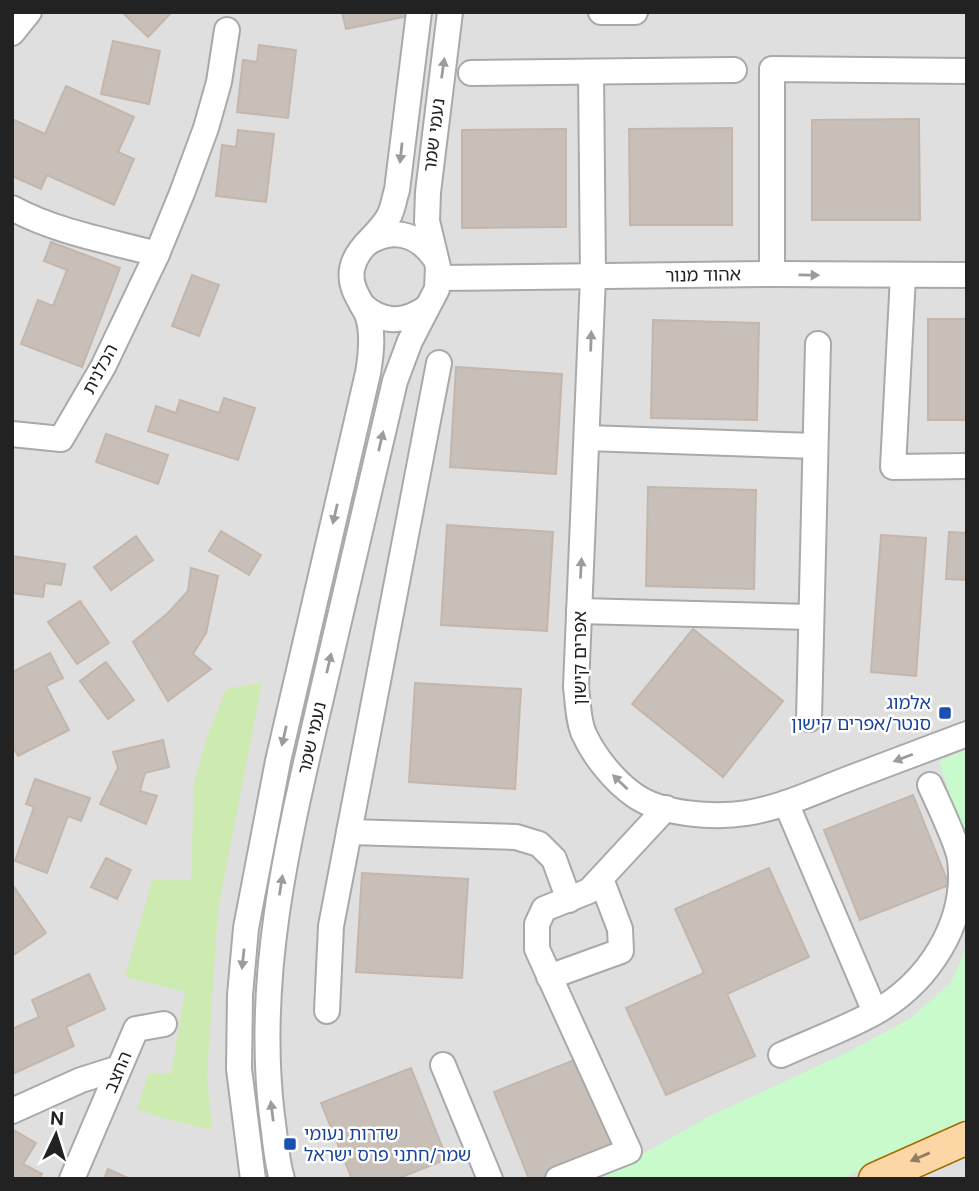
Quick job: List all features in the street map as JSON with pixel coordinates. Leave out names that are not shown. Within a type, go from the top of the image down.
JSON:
[{"type":"main road","points":[[875,1179],[967,1138]]},
{"type":"street","points":[[12,33],[29,12]]},
{"type":"street","name":"נעמי שמר","points":[[253,1179],[239,1069],[240,996],[246,928],[278,761],[368,373],[372,348],[368,317],[355,293],[352,268],[365,245],[389,216],[397,190],[419,12]]},
{"type":"street","name":"נעמי שמר","points":[[282,1179],[267,1067],[267,998],[274,931],[284,867],[305,768],[395,381],[410,341],[433,299],[437,268],[427,221],[428,192],[450,12]]},
{"type":"street","points":[[601,12],[635,12]]},
{"type":"street","name":"הכלנית","points":[[12,434],[61,439],[103,367],[157,254],[206,128],[219,82],[227,30]]},
{"type":"street","points":[[772,274],[772,69],[967,71]]},
{"type":"street","points":[[471,73],[734,70]]},
{"type":"street","name":"אפרים קישון","points":[[591,72],[593,277],[576,687],[583,732],[596,755],[635,796],[666,808],[694,814],[724,816],[786,803],[967,734]]},
{"type":"street","points":[[12,208],[56,227],[157,254]]},
{"type":"street","points":[[365,245],[376,237],[389,234],[416,238],[426,246],[437,268]]},
{"type":"street","name":"אהוד מנור","points":[[437,268],[593,277],[967,275]]},
{"type":"street","points":[[902,276],[893,467],[967,466]]},
{"type":"street","points":[[362,305],[372,314],[400,320],[414,316],[426,308]]},
{"type":"street","points":[[809,719],[818,344]]},
{"type":"street","points":[[327,1011],[331,926],[439,363]]},
{"type":"street","points":[[587,438],[815,446]]},
{"type":"street","points":[[579,611],[811,617]]},
{"type":"street","points":[[781,1055],[875,1012],[918,980],[944,943],[957,911],[960,858],[930,785]]},
{"type":"street","points":[[786,803],[875,1012]]},
{"type":"street","points":[[558,1179],[629,1151],[537,949],[537,924],[544,909],[589,891],[666,808]]},
{"type":"street","points":[[349,832],[516,837],[539,844],[554,859],[569,900]]},
{"type":"street","points":[[550,977],[621,951],[620,929],[601,879]]},
{"type":"street","name":"החצב","points":[[72,1179],[136,1029],[163,1024]]},
{"type":"street","points":[[443,1065],[490,1179]]},
{"type":"street","points":[[12,1111],[81,1080],[120,1068]]},
{"type":"shaded area","points":[[12,12],[967,12],[967,1179],[12,1179]]},
{"type":"green space","points":[[262,682],[218,910],[207,1075],[212,1130],[137,1109],[148,1074],[171,1074],[185,992],[125,977],[152,880],[191,880],[194,783],[207,737],[226,689]]},
{"type":"green space","points":[[967,750],[967,850],[939,761]]},
{"type":"green space","points":[[967,946],[967,1122],[842,1179],[599,1179],[708,1117],[850,1051],[911,1018],[951,982]]},
{"type":"building","points":[[122,12],[172,12],[148,37]]},
{"type":"building","points":[[342,12],[407,12],[408,16],[346,29]]},
{"type":"building","points":[[113,41],[160,51],[149,104],[101,94]]},
{"type":"building","points":[[259,45],[296,50],[288,118],[237,112],[243,60],[257,62]]},
{"type":"building","points":[[66,86],[134,117],[118,152],[134,159],[114,205],[47,175],[41,189],[12,176],[12,119],[45,134]]},
{"type":"building","points":[[919,119],[920,220],[812,220],[812,120]]},
{"type":"building","points":[[732,128],[732,225],[630,225],[629,129]]},
{"type":"building","points":[[566,129],[566,227],[462,228],[462,130]]},
{"type":"building","points":[[238,130],[274,134],[266,202],[216,196],[222,145],[236,147]]},
{"type":"building","points":[[51,242],[120,268],[82,367],[21,344],[38,300],[53,306],[67,270],[44,261]]},
{"type":"building","points":[[192,275],[219,285],[199,336],[172,326]]},
{"type":"building","points":[[928,319],[967,319],[967,420],[928,420]]},
{"type":"building","points":[[653,320],[759,323],[757,420],[651,418]]},
{"type":"building","points":[[456,367],[562,374],[556,474],[450,467]]},
{"type":"building","points":[[224,398],[255,408],[238,460],[148,431],[156,406],[176,413],[180,400],[219,413]]},
{"type":"building","points":[[106,434],[168,455],[158,484],[96,462]]},
{"type":"building","points":[[648,487],[756,490],[754,589],[646,586]]},
{"type":"building","points":[[447,525],[553,532],[547,631],[441,625]]},
{"type":"building","points":[[221,531],[261,555],[249,575],[209,551]]},
{"type":"building","points":[[949,532],[967,533],[967,580],[946,579]]},
{"type":"building","points":[[881,535],[926,538],[916,676],[871,672]]},
{"type":"building","points":[[136,536],[153,560],[111,590],[94,567]]},
{"type":"building","points":[[12,556],[65,564],[61,585],[45,583],[43,597],[12,593]]},
{"type":"building","points":[[191,568],[218,576],[206,633],[193,654],[211,669],[168,701],[133,642],[168,613],[188,591]]},
{"type":"building","points":[[80,601],[109,643],[77,664],[48,622]]},
{"type":"building","points":[[693,629],[783,701],[723,777],[632,704]]},
{"type":"building","points":[[50,653],[63,678],[46,686],[69,730],[18,756],[12,745],[12,672]]},
{"type":"building","points":[[106,662],[134,700],[108,719],[80,681]]},
{"type":"building","points":[[415,683],[521,689],[515,789],[409,782]]},
{"type":"building","points":[[163,740],[169,767],[145,773],[140,791],[157,796],[146,824],[100,804],[118,768],[113,752]]},
{"type":"building","points":[[35,779],[90,798],[81,821],[68,816],[47,873],[15,861],[34,807],[26,804]]},
{"type":"building","points":[[913,795],[949,885],[860,920],[824,830]]},
{"type":"building","points":[[106,858],[131,870],[117,899],[91,887]]},
{"type":"building","points":[[769,868],[809,957],[727,994],[755,1056],[666,1095],[626,1008],[704,973],[675,909]]},
{"type":"building","points":[[362,873],[468,879],[462,978],[356,972]]},
{"type":"building","points":[[12,884],[46,933],[12,956]]},
{"type":"building","points":[[89,974],[105,1009],[66,1027],[74,1046],[15,1073],[12,1067],[12,1029],[39,1017],[32,1000]]},
{"type":"building","points":[[582,1057],[618,1147],[539,1179],[529,1179],[494,1092]]},
{"type":"building","points":[[411,1068],[447,1159],[397,1179],[352,1179],[321,1103]]},
{"type":"building","points":[[12,1129],[36,1143],[23,1164],[42,1174],[39,1179],[12,1179]]},
{"type":"building","points":[[108,1169],[130,1179],[104,1179]]},
{"type":"place","name":"אלמוג סנטר/אפרים קישון","points":[[945,713]]},
{"type":"place","name":"שדרות נעומי שמר/חתני פרס ישראל","points":[[290,1144]]}]
